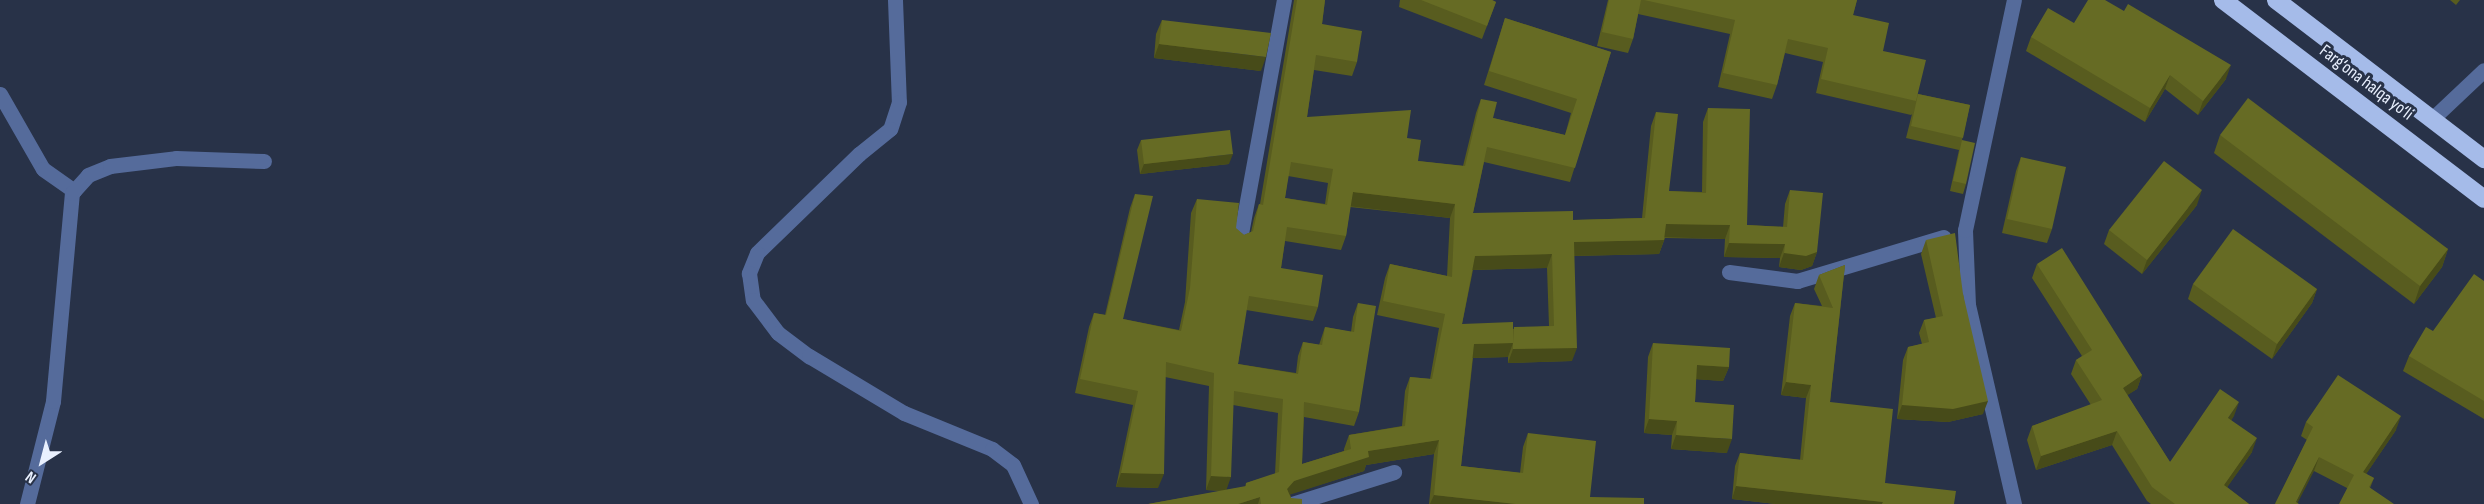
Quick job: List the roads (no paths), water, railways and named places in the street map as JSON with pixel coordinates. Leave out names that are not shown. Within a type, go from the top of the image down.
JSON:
[{"type":"highway","name":"Farg‘ona halqa yo‘li","points":[[2223,0],[2484,199]]},
{"type":"highway","name":"Farg‘ona halqa yo‘li","points":[[2276,0],[2484,159]]},
{"type":"street","points":[[895,0],[899,102],[890,129],[859,154],[757,253],[749,273],[753,300],[778,333],[808,356],[904,413],[992,449],[1013,465],[1031,504]]},
{"type":"street","points":[[1240,239],[1284,0]]},
{"type":"street","points":[[2014,0],[1965,231],[1968,305],[2014,504]]},
{"type":"street","points":[[2432,118],[2484,70]]},
{"type":"street","points":[[0,94],[43,169],[74,191]]},
{"type":"street","points":[[27,504],[53,401],[67,225],[74,191],[88,175],[110,166],[176,158],[264,161]]},
{"type":"street","points":[[1729,272],[1797,281],[1965,231]]},
{"type":"street","points":[[1293,504],[1394,472]]}]
